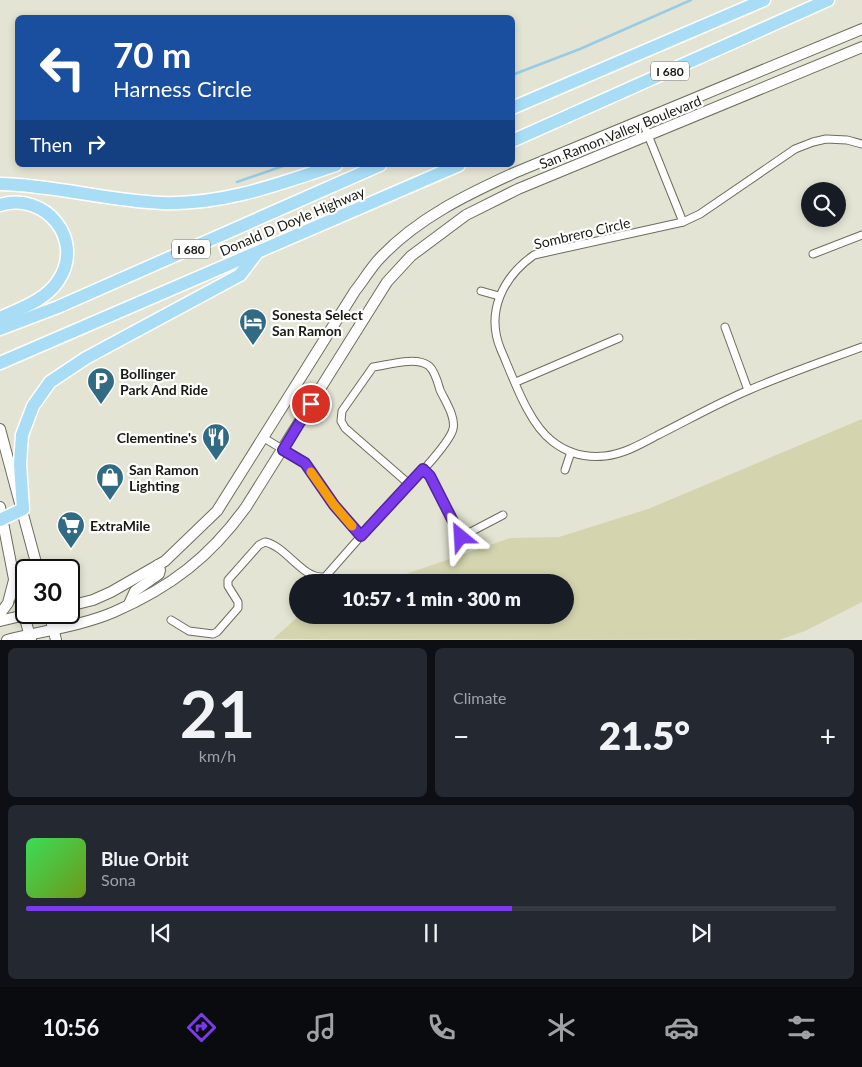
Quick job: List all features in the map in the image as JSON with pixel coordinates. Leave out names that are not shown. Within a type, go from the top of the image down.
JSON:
[{"type":"highway","name":"I 680","points":[[515,107],[764,0]]},
{"type":"highway","name":"I 680","points":[[515,140],[828,0]]},
{"type":"highway","points":[[0,184],[35,186],[142,202],[189,203],[210,201],[261,190],[330,167]]},
{"type":"highway","name":"Donald D Doyle Highway","points":[[0,329],[58,307],[375,167]]},
{"type":"highway","name":"Donald D Doyle Highway","points":[[4,361],[453,167]]},
{"type":"highway","points":[[0,205],[23,202],[45,210],[55,219],[63,231],[67,243],[64,271],[58,282],[48,292],[0,318]]},
{"type":"highway","points":[[1,515],[22,509],[20,464],[22,435],[33,406],[50,382],[86,358],[240,275],[257,252]]},
{"type":"highway","points":[[0,372],[4,361]]},
{"type":"main road","name":"San Ramon Valley Boulevard","points":[[80,603],[111,592],[165,561],[217,511],[355,291],[379,259],[392,246],[426,220],[458,199],[862,29]]},
{"type":"main road","name":"San Ramon Valley Boulevard","points":[[7,640],[55,634],[113,612],[171,583],[197,562],[228,532],[283,450],[387,282],[411,256],[466,214],[518,189],[862,46]]},
{"type":"main road","points":[[0,429],[35,559]]},
{"type":"main road","points":[[1,515],[15,582]]},
{"type":"main road","points":[[129,604],[135,591],[159,574],[158,565]]},
{"type":"main road","points":[[0,614],[8,603],[14,579]]},
{"type":"main road","points":[[0,621],[15,618]]},
{"type":"main road","points":[[28,624],[31,637]]},
{"type":"street","points":[[642,120],[683,222]]},
{"type":"street","name":"Sombrero Circle","points":[[862,144],[847,140],[826,139],[804,146],[700,214],[683,222],[534,255],[506,280],[499,296],[496,330],[500,347],[540,430],[553,442],[571,452],[585,456],[619,454],[748,390],[862,347]]},
{"type":"street","points":[[813,254],[862,235]]},
{"type":"street","points":[[481,291],[499,296]]},
{"type":"street","points":[[725,327],[748,390]]},
{"type":"street","points":[[516,382],[619,338]]},
{"type":"street","points":[[171,620],[189,631],[213,634],[217,632],[238,608],[238,602],[228,586],[228,580],[259,545],[265,542],[284,551],[311,575],[325,577],[332,572],[361,536],[423,469],[450,438],[454,427],[451,415],[431,367],[422,362],[373,367],[342,412],[341,421],[345,428],[409,484]]},
{"type":"street","points":[[264,438],[305,463],[334,505],[361,536]]},
{"type":"street","points":[[565,470],[571,452]]},
{"type":"street","points":[[423,469],[430,476],[461,537],[503,515]]},
{"type":"green space","points":[[862,419],[862,602],[805,631],[779,640],[273,639],[290,624],[574,624],[574,574],[406,574],[510,538],[559,537],[648,509]]},
{"type":"waterway","points":[[515,74],[580,49],[691,0]]},
{"type":"waterway","points":[[237,182],[280,167]]},
{"type":"slow traffic","points":[[311,472],[334,505],[352,526]]},
{"type":"place","name":"Sonesta Select San Ramon","points":[[253,346]]},
{"type":"place","name":"Bollinger Park And Ride","points":[[101,405]]},
{"type":"place","name":"Clementine's","points":[[216,461]]},
{"type":"place","name":"San Ramon Lighting","points":[[110,501]]},
{"type":"place","name":"ExtraMile","points":[[71,549]]},
{"type":"route","points":[[311,404],[283,450],[305,463],[334,505],[361,536],[423,469],[430,476],[461,537]]}]
